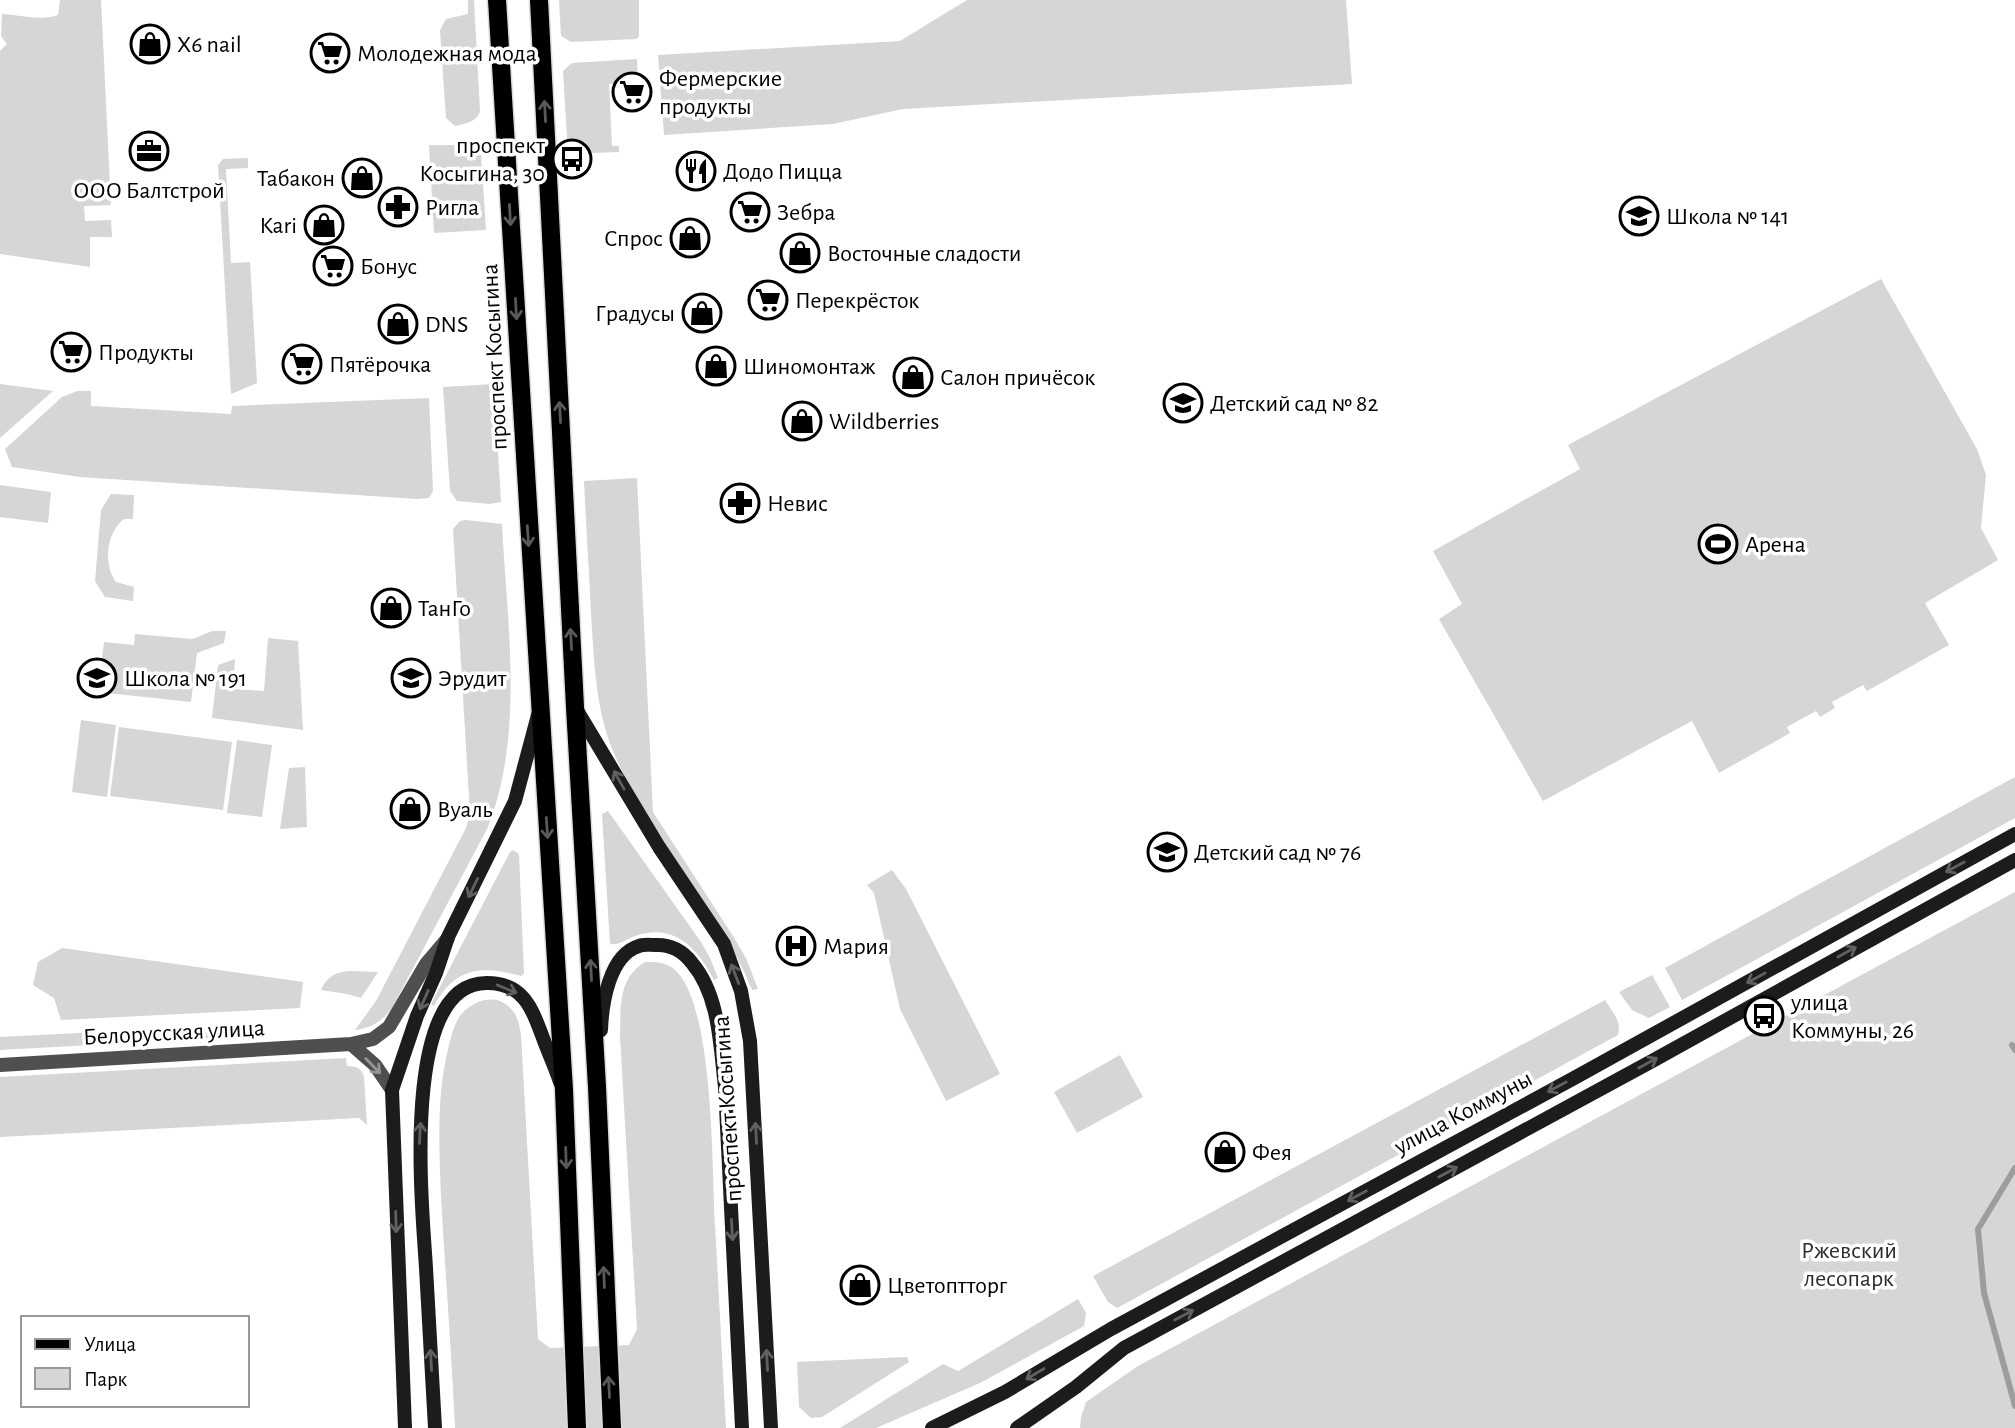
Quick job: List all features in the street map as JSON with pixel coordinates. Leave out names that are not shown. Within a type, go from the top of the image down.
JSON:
[{"type":"main road","name":"проспект Косыгина","points":[[497,0],[564,1090],[577,1428]]},
{"type":"main road","name":"проспект Косыгина","points":[[539,0],[597,1087],[611,1428]]},
{"type":"main road","name":"проспект Косыгина","points":[[575,707],[659,847],[724,944],[741,991],[750,1041],[771,1428]]},
{"type":"main road","name":"проспект Косыгина","points":[[405,1428],[392,1090],[416,1016],[449,937],[515,801],[539,710]]},
{"type":"main road","name":"улица Коммуны","points":[[932,1428],[1005,1392],[1111,1329],[1587,1071],[2015,834]]},
{"type":"main road","name":"улица Коммуны","points":[[1017,1428],[1076,1387],[1124,1348],[1642,1067],[2015,860]]},
{"type":"main road","name":"проспект Косыгина","points":[[597,1087],[601,1013],[608,980],[625,954],[639,946],[660,944],[678,949],[694,964],[710,995],[719,1040],[724,1087],[742,1428]]},
{"type":"main road","name":"проспект Косыгина","points":[[435,1428],[420,1146],[422,1091],[429,1051],[440,1019],[453,1000],[467,988],[485,982],[505,986],[522,996],[534,1011],[564,1090]]},
{"type":"street","name":"Белорусская улица","points":[[0,1065],[351,1044],[373,1039],[390,1027],[426,964],[449,937]]},
{"type":"street","points":[[351,1044],[374,1065],[392,1090]]},
{"type":"green space","points":[[60,0],[101,0],[111,205],[84,206],[85,221],[111,220],[112,237],[90,237],[90,267],[0,254],[0,51],[7,44],[1,36],[2,14],[52,17],[58,15]]},
{"type":"green space","points":[[468,0],[474,0],[480,111],[473,120],[455,126],[446,118],[440,30],[446,19],[468,14]]},
{"type":"green space","points":[[559,0],[639,0],[639,37],[571,42],[561,36]]},
{"type":"green space","points":[[967,0],[1346,0],[1352,84],[903,109],[833,124],[664,135],[658,55],[900,41]]},
{"type":"green space","points":[[637,59],[638,82],[609,84],[612,146],[619,146],[619,152],[568,154],[563,71],[572,63]]},
{"type":"green space","points":[[429,145],[453,145],[481,155],[486,230],[434,233]]},
{"type":"green space","points":[[248,158],[248,168],[226,169],[231,263],[250,262],[257,383],[231,394],[218,165],[223,159]]},
{"type":"green space","name":"Арена","points":[[1881,279],[1977,449],[1986,475],[1981,528],[1998,560],[1925,603],[1949,645],[1867,691],[1863,685],[1832,702],[1835,708],[1820,717],[1816,711],[1787,727],[1790,733],[1719,773],[1692,721],[1543,801],[1439,619],[1462,604],[1433,551],[1580,469],[1568,445]]},
{"type":"green space","points":[[0,384],[53,391],[0,438]]},
{"type":"green space","points":[[494,384],[501,502],[490,504],[457,501],[450,491],[443,387]]},
{"type":"green space","points":[[77,391],[91,391],[91,406],[231,414],[232,406],[429,398],[433,491],[429,498],[417,499],[80,477],[12,467],[5,449],[62,397]]},
{"type":"green space","points":[[637,478],[653,812],[733,936],[746,958],[758,989],[752,990],[720,928],[643,809],[611,746],[602,714],[593,647],[584,481]]},
{"type":"green space","points":[[0,485],[51,492],[48,523],[0,517]]},
{"type":"green space","points":[[111,494],[134,495],[133,519],[124,519],[118,525],[108,549],[112,575],[116,582],[134,587],[133,601],[105,597],[95,581],[101,510]]},
{"type":"green space","points":[[460,521],[502,524],[511,679],[506,756],[499,793],[487,829],[392,1008],[376,1023],[355,1030],[376,1001],[466,828],[470,814],[453,529]]},
{"type":"green space","points":[[212,631],[226,631],[224,643],[197,653],[191,702],[98,692],[104,642],[134,645],[135,634],[193,639]]},
{"type":"green space","points":[[268,638],[298,641],[303,730],[212,718],[218,665],[235,659],[233,689],[264,691]]},
{"type":"green space","points":[[81,720],[116,725],[107,797],[72,792]]},
{"type":"green space","points":[[119,727],[232,742],[223,810],[110,796]]},
{"type":"green space","points":[[237,740],[272,745],[262,817],[227,813]]},
{"type":"green space","points":[[305,767],[307,827],[280,829],[289,768]]},
{"type":"green space","points":[[2015,777],[2015,818],[1682,1000],[1665,968]]},
{"type":"green space","points":[[608,811],[701,942],[718,978],[714,980],[693,949],[673,936],[649,933],[610,944],[602,814]]},
{"type":"green space","points":[[513,850],[519,854],[524,974],[521,976],[481,970],[470,972],[451,983],[434,1006],[431,1004]]},
{"type":"green space","points":[[892,870],[906,889],[1000,1074],[946,1101],[900,1009],[874,893],[867,885]]},
{"type":"green space","name":"Ржевский лесопарк","points":[[2015,892],[2015,1428],[1080,1428],[1086,1402],[1138,1366]]},
{"type":"green space","points":[[62,948],[303,982],[300,1008],[61,1020],[54,998],[33,985],[38,962]]},
{"type":"green space","points":[[645,962],[667,965],[678,973],[690,993],[705,1056],[726,1428],[455,1428],[439,1131],[443,1075],[455,1026],[469,1007],[491,1000],[505,1004],[519,1024],[538,1339],[550,1348],[629,1345],[637,1329],[620,1016],[622,995],[629,977]]},
{"type":"green space","points":[[378,972],[361,998],[321,990],[331,977],[338,973]]},
{"type":"green space","points":[[1652,975],[1670,1007],[1649,1018],[1632,1010],[1619,992]]},
{"type":"green space","points":[[1605,1000],[1617,1021],[1618,1035],[1117,1308],[1108,1302],[1093,1276]]},
{"type":"green space","points":[[217,1026],[218,1038],[0,1050],[0,1037]]},
{"type":"green space","points":[[1120,1055],[1143,1097],[1077,1133],[1054,1092]]},
{"type":"green space","points":[[346,1058],[347,1066],[358,1068],[364,1077],[367,1125],[359,1118],[0,1137],[0,1077]]},
{"type":"green space","points":[[1078,1299],[1086,1313],[1084,1326],[980,1383],[876,1428],[840,1428],[943,1364],[958,1371]]},
{"type":"green space","points":[[907,1357],[909,1362],[822,1417],[811,1418],[799,1407],[797,1362]]},
{"type":"waterway","points":[[2012,1045],[2015,1050]]},
{"type":"waterway","points":[[2015,1168],[1978,1229],[1984,1293],[2015,1406]]},
{"type":"place","name":"X6 nail","points":[[150,44]]},
{"type":"place","name":"Молодежная мода","points":[[330,53]]},
{"type":"place","name":"Фермерские продукты","points":[[632,92]]},
{"type":"place","name":"ООО Балтстрой","points":[[149,151]]},
{"type":"place","name":"проспект Косыгина, 30","points":[[572,159]]},
{"type":"place","name":"Додо Пицца","points":[[696,171]]},
{"type":"place","name":"Табакон","points":[[362,178]]},
{"type":"place","name":"Ригла","points":[[398,207]]},
{"type":"place","name":"Зебра","points":[[750,212]]},
{"type":"place","name":"Школа № 141","points":[[1639,216]]},
{"type":"place","name":"Kari","points":[[324,225]]},
{"type":"place","name":"Спрос","points":[[690,238]]},
{"type":"place","name":"Восточные сладости","points":[[800,253]]},
{"type":"place","name":"Бонус","points":[[333,266]]},
{"type":"place","name":"Перекрёсток","points":[[768,300]]},
{"type":"place","name":"Градусы","points":[[702,313]]},
{"type":"place","name":"DNS","points":[[398,324]]},
{"type":"place","name":"Продукты","points":[[71,352]]},
{"type":"place","name":"Пятёрочка","points":[[302,364]]},
{"type":"place","name":"Шиномонтаж","points":[[716,366]]},
{"type":"place","name":"Салон причёсок","points":[[913,377]]},
{"type":"place","name":"Детский сад № 82","points":[[1183,403]]},
{"type":"place","name":"Wildberries","points":[[802,421]]},
{"type":"place","name":"Невис","points":[[740,503]]},
{"type":"place","name":"Арена","points":[[1718,544]]},
{"type":"place","name":"ТанГо","points":[[391,608]]},
{"type":"place","name":"Школа № 191","points":[[97,678]]},
{"type":"place","name":"Эрудит","points":[[411,678]]},
{"type":"place","name":"Вуаль","points":[[410,809]]},
{"type":"place","name":"Детский сад № 76","points":[[1167,852]]},
{"type":"place","name":"Мария","points":[[796,946]]},
{"type":"place","name":"улица Коммуны, 26","points":[[1764,1016]]},
{"type":"place","name":"Фея","points":[[1225,1152]]},
{"type":"place","name":"Цветоптторг","points":[[860,1285]]}]
